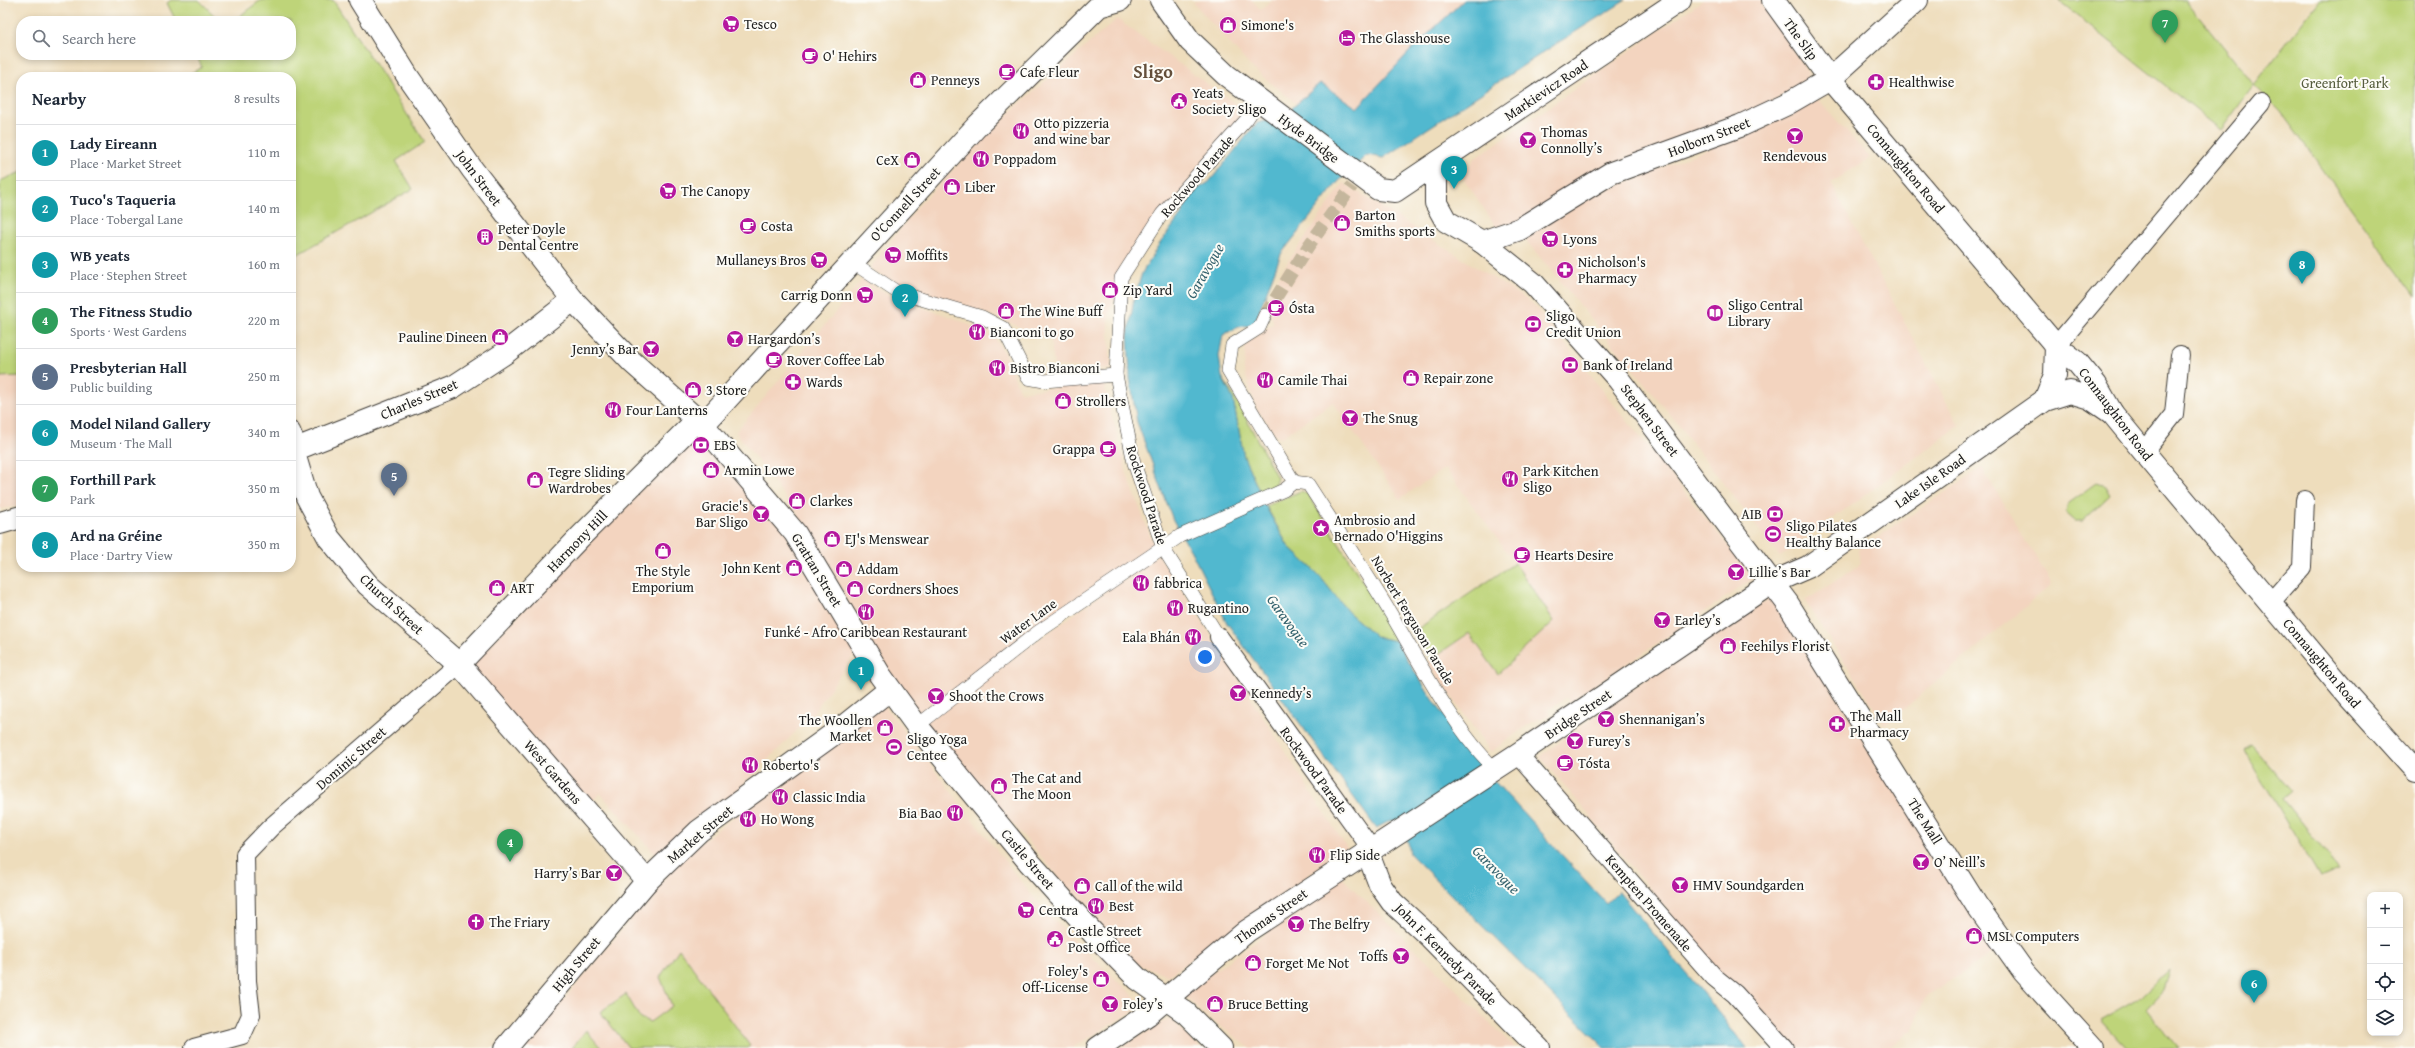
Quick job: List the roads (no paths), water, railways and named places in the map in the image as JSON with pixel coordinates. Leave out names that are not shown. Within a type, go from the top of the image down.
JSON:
[{"type":"street","name":"John Street","points":[[360,0],[408,77],[472,169],[573,300],[632,362],[700,422]]},
{"type":"street","name":"O'Connell Street","points":[[700,422],[852,262],[978,126],[1099,6],[1120,0]]},
{"type":"street","name":"Hyde Bridge","points":[[1161,0],[1192,44],[1355,178],[1378,189],[1395,191],[1414,180]]},
{"type":"street","name":"Markievicz Road","points":[[1414,180],[1680,0]]},
{"type":"street","name":"The Slip","points":[[1773,0],[1830,79]]},
{"type":"street","name":"Holborn Street","points":[[1482,242],[1520,229],[1611,173],[1740,126],[1787,104],[1830,79],[1917,0]]},
{"type":"street","name":"Connaughton Road","points":[[1830,79],[2056,346],[2077,362],[2096,385],[2112,413],[2144,452],[2350,698],[2415,770]]},
{"type":"street","name":"Rockwood Parade","points":[[1262,103],[1162,214],[1121,278],[1116,375],[1134,463],[1163,548],[1219,637],[1365,840],[1375,846]]},
{"type":"street","points":[[2045,400],[2055,375],[2056,346],[2261,103]]},
{"type":"street","name":"Stephen Street","points":[[1436,165],[1436,203],[1446,221],[1482,242],[1533,283],[1619,380],[1771,583]]},
{"type":"street","points":[[852,262],[897,292],[982,317],[1002,328],[1028,378],[1044,381],[1116,375]]},
{"type":"street","name":"Charles Street","points":[[296,444],[453,387],[505,353],[573,300]]},
{"type":"street","points":[[1265,316],[1259,328],[1232,345],[1228,371],[1289,486]]},
{"type":"street","points":[[2144,452],[2174,414],[2180,355]]},
{"type":"street","name":"Lake Isle Road","points":[[1771,583],[1808,567],[2045,400],[2070,392],[2090,398],[2112,413]]},
{"type":"street","name":"Harmony Hill","points":[[459,664],[580,537],[700,422]]},
{"type":"street","name":"Grattan Street","points":[[700,422],[796,533],[889,690],[917,726]]},
{"type":"street","name":"Church Street","points":[[296,456],[307,497],[329,538],[368,585],[459,664]]},
{"type":"street","name":"Norbert Ferguson Parade","points":[[1289,486],[1308,484],[1398,626],[1422,669],[1480,754],[1493,770]]},
{"type":"street","name":"Water Lane","points":[[917,726],[1038,632],[1180,536],[1289,486]]},
{"type":"street","points":[[2271,602],[2302,567],[2305,500]]},
{"type":"street","points":[[0,523],[16,518]]},
{"type":"street","name":"Bridge Street","points":[[1375,846],[1518,754],[1771,583]]},
{"type":"street","name":"The Mall","points":[[1771,583],[1788,604],[1977,906],[2024,972],[2093,1048]]},
{"type":"street","name":"Dominic Street","points":[[194,1048],[242,1035],[251,1015],[247,981],[245,854],[271,827],[459,664]]},
{"type":"street","name":"West Gardens","points":[[459,664],[647,881]]},
{"type":"street","name":"Market Street","points":[[647,881],[699,832],[839,730],[889,690]]},
{"type":"street","name":"Castle Street","points":[[917,726],[1030,863],[1138,980],[1186,1013],[1221,1048]]},
{"type":"street","name":"Kempten Promenade","points":[[1518,754],[1714,977],[1734,994],[1784,1048]]},
{"type":"street","name":"John F. Kennedy Parade","points":[[1375,846],[1380,885],[1392,902],[1430,937],[1539,1048]]},
{"type":"street","name":"Thomas Street","points":[[1098,1048],[1147,1015],[1246,931],[1375,846]]},
{"type":"street","name":"High Street","points":[[506,1048],[647,881]]},
{"type":"water","name":"Garavogue","points":[[1464,0],[1626,0],[1556,44],[1383,158],[1367,155],[1338,182],[1281,254],[1254,325],[1238,327],[1223,335],[1219,356],[1222,377],[1233,399],[1244,457],[1267,509],[1288,546],[1318,574],[1348,612],[1377,637],[1396,641],[1443,714],[1496,783],[1606,903],[1618,891],[1722,1016],[1746,1048],[1605,1048],[1410,854],[1408,842],[1392,820],[1376,828],[1227,623],[1192,553],[1173,520],[1137,422],[1130,379],[1128,335],[1134,299],[1142,273],[1158,246],[1181,215],[1193,192],[1209,182],[1257,123],[1281,118],[1320,83],[1357,108],[1410,51]]},
{"type":"tunnel","points":[[1265,315],[1309,245],[1352,186]]},
{"type":"place","name":"Tesco","points":[[731,24]]},
{"type":"place","name":"Simone's","points":[[1228,25]]},
{"type":"place","name":"The Glasshouse","points":[[1347,38]]},
{"type":"place","name":"Forthill Park","points":[[2165,43]]},
{"type":"place","name":"O' Hehirs","points":[[810,56]]},
{"type":"place","name":"Cafe Fleur","points":[[1007,72]]},
{"type":"place","name":"Penneys","points":[[918,80]]},
{"type":"place","name":"Healthwise","points":[[1876,82]]},
{"type":"place","name":"Yeats Society Sligo","points":[[1179,101]]},
{"type":"place","name":"Otto pizzeria and wine bar","points":[[1021,131]]},
{"type":"place","name":"Rendevous","points":[[1795,136]]},
{"type":"place","name":"Thomas Connolly’s","points":[[1528,140]]},
{"type":"place","name":"Poppadom","points":[[981,159]]},
{"type":"place","name":"CeX","points":[[912,160]]},
{"type":"place","name":"Liber","points":[[952,187]]},
{"type":"place","name":"WB yeats","points":[[1454,189]]},
{"type":"place","name":"The Canopy","points":[[668,191]]},
{"type":"place","name":"Barton Smiths sports","points":[[1342,223]]},
{"type":"place","name":"Costa","points":[[748,226]]},
{"type":"place","name":"Peter Doyle Dental Centre","points":[[485,237]]},
{"type":"place","name":"Lyons","points":[[1550,239]]},
{"type":"place","name":"Moffits","points":[[893,255]]},
{"type":"place","name":"Mullaneys Bros","points":[[819,260]]},
{"type":"place","name":"Nicholson's Pharmacy","points":[[1565,270]]},
{"type":"place","name":"Ard na Gréine","points":[[2302,284]]},
{"type":"place","name":"Zip Yard","points":[[1110,290]]},
{"type":"place","name":"Carrig Donn","points":[[865,295]]},
{"type":"place","name":"Ósta","points":[[1276,308]]},
{"type":"place","name":"The Wine Buff","points":[[1006,311]]},
{"type":"place","name":"Sligo Central Library","points":[[1715,313]]},
{"type":"place","name":"Tuco's Taqueria","points":[[905,317]]},
{"type":"place","name":"Sligo Credit Union","points":[[1533,324]]},
{"type":"place","name":"Bianconi to go","points":[[977,332]]},
{"type":"place","name":"Pauline Dineen","points":[[500,337]]},
{"type":"place","name":"Hargardon’s","points":[[735,339]]},
{"type":"place","name":"Jenny’s Bar","points":[[651,349]]},
{"type":"place","name":"Rover Coffee Lab","points":[[774,360]]},
{"type":"place","name":"Bank of Ireland","points":[[1570,365]]},
{"type":"place","name":"Bistro Bianconi","points":[[997,368]]},
{"type":"place","name":"Repair zone","points":[[1411,378]]},
{"type":"place","name":"Camile Thai","points":[[1265,380]]},
{"type":"place","name":"Wards","points":[[793,382]]},
{"type":"place","name":"3 Store","points":[[693,390]]},
{"type":"place","name":"Strollers","points":[[1063,401]]},
{"type":"place","name":"Four Lanterns","points":[[613,410]]},
{"type":"place","name":"The Snug","points":[[1350,418]]},
{"type":"place","name":"EBS","points":[[701,445]]},
{"type":"place","name":"Grappa","points":[[1108,449]]},
{"type":"place","name":"Armin Lowe","points":[[711,470]]},
{"type":"place","name":"Park Kitchen Sligo","points":[[1510,479]]},
{"type":"place","name":"Tegre Sliding Wardrobes","points":[[535,480]]},
{"type":"place","name":"Presbyterian Hall","points":[[394,496]]},
{"type":"place","name":"Clarkes","points":[[797,501]]},
{"type":"place","name":"Gracie's Bar Sligo","points":[[761,514]]},
{"type":"place","name":"AIB","points":[[1775,514]]},
{"type":"place","name":"Ambrosio and Bernado O'Higgins","points":[[1321,528]]},
{"type":"place","name":"Sligo Pilates Healthy Balance","points":[[1773,534]]},
{"type":"place","name":"EJ's Menswear","points":[[832,539]]},
{"type":"place","name":"The Style Emporium","points":[[663,551]]},
{"type":"place","name":"Hearts Desire","points":[[1522,555]]},
{"type":"place","name":"John Kent","points":[[794,568]]},
{"type":"place","name":"Addam","points":[[844,569]]},
{"type":"place","name":"Lillie’s Bar","points":[[1736,572]]},
{"type":"place","name":"fabbrica","points":[[1141,583]]},
{"type":"place","name":"ART","points":[[497,588]]},
{"type":"place","name":"Cordners Shoes","points":[[855,589]]},
{"type":"place","name":"Rugantino","points":[[1175,608]]},
{"type":"place","name":"Funké - Afro Caribbean Restaurant","points":[[866,612]]},
{"type":"place","name":"Earley’s","points":[[1662,620]]},
{"type":"place","name":"Eala Bhán","points":[[1193,637]]},
{"type":"place","name":"Feehilys Florist","points":[[1728,646]]},
{"type":"place","name":"Lady Eireann","points":[[861,690]]},
{"type":"place","name":"Kennedy’s","points":[[1238,693]]},
{"type":"place","name":"Shoot the Crows","points":[[936,696]]},
{"type":"place","name":"Shennanigan’s","points":[[1606,719]]},
{"type":"place","name":"The Mall Pharmacy","points":[[1837,724]]},
{"type":"place","name":"The Woollen Market","points":[[885,728]]},
{"type":"place","name":"Furey’s","points":[[1575,741]]},
{"type":"place","name":"Sligo Yoga Centee","points":[[894,747]]},
{"type":"place","name":"Tósta","points":[[1565,763]]},
{"type":"place","name":"Roberto's","points":[[750,765]]},
{"type":"place","name":"The Cat and The Moon","points":[[999,786]]},
{"type":"place","name":"Classic India","points":[[780,797]]},
{"type":"place","name":"Bia Bao","points":[[955,813]]},
{"type":"place","name":"Ho Wong","points":[[748,819]]},
{"type":"place","name":"Flip Side","points":[[1317,855]]},
{"type":"place","name":"The Fitness Studio","points":[[510,862]]},
{"type":"place","name":"O’ Neill’s","points":[[1921,862]]},
{"type":"place","name":"Harry’s Bar","points":[[614,873]]},
{"type":"place","name":"HMV Soundgarden","points":[[1680,885]]},
{"type":"place","name":"Call of the wild","points":[[1082,886]]},
{"type":"place","name":"Best","points":[[1096,906]]},
{"type":"place","name":"Centra","points":[[1026,910]]},
{"type":"place","name":"The Friary","points":[[476,922]]},
{"type":"place","name":"The Belfry","points":[[1296,924]]},
{"type":"place","name":"MSL Computers","points":[[1974,936]]},
{"type":"place","name":"Castle Street Post Office","points":[[1055,939]]},
{"type":"place","name":"Toffs","points":[[1401,956]]},
{"type":"place","name":"Forget Me Not","points":[[1253,963]]},
{"type":"place","name":"Foley's Off-License","points":[[1101,979]]},
{"type":"place","name":"Model Niland Gallery","points":[[2254,1003]]},
{"type":"place","name":"Foley’s","points":[[1110,1004]]},
{"type":"place","name":"Bruce Betting","points":[[1215,1004]]},
{"type":"district","name":"Sligo","points":[[1153,72]]},
{"type":"park label","name":"Greenfort Park","points":[[2345,83]]}]
